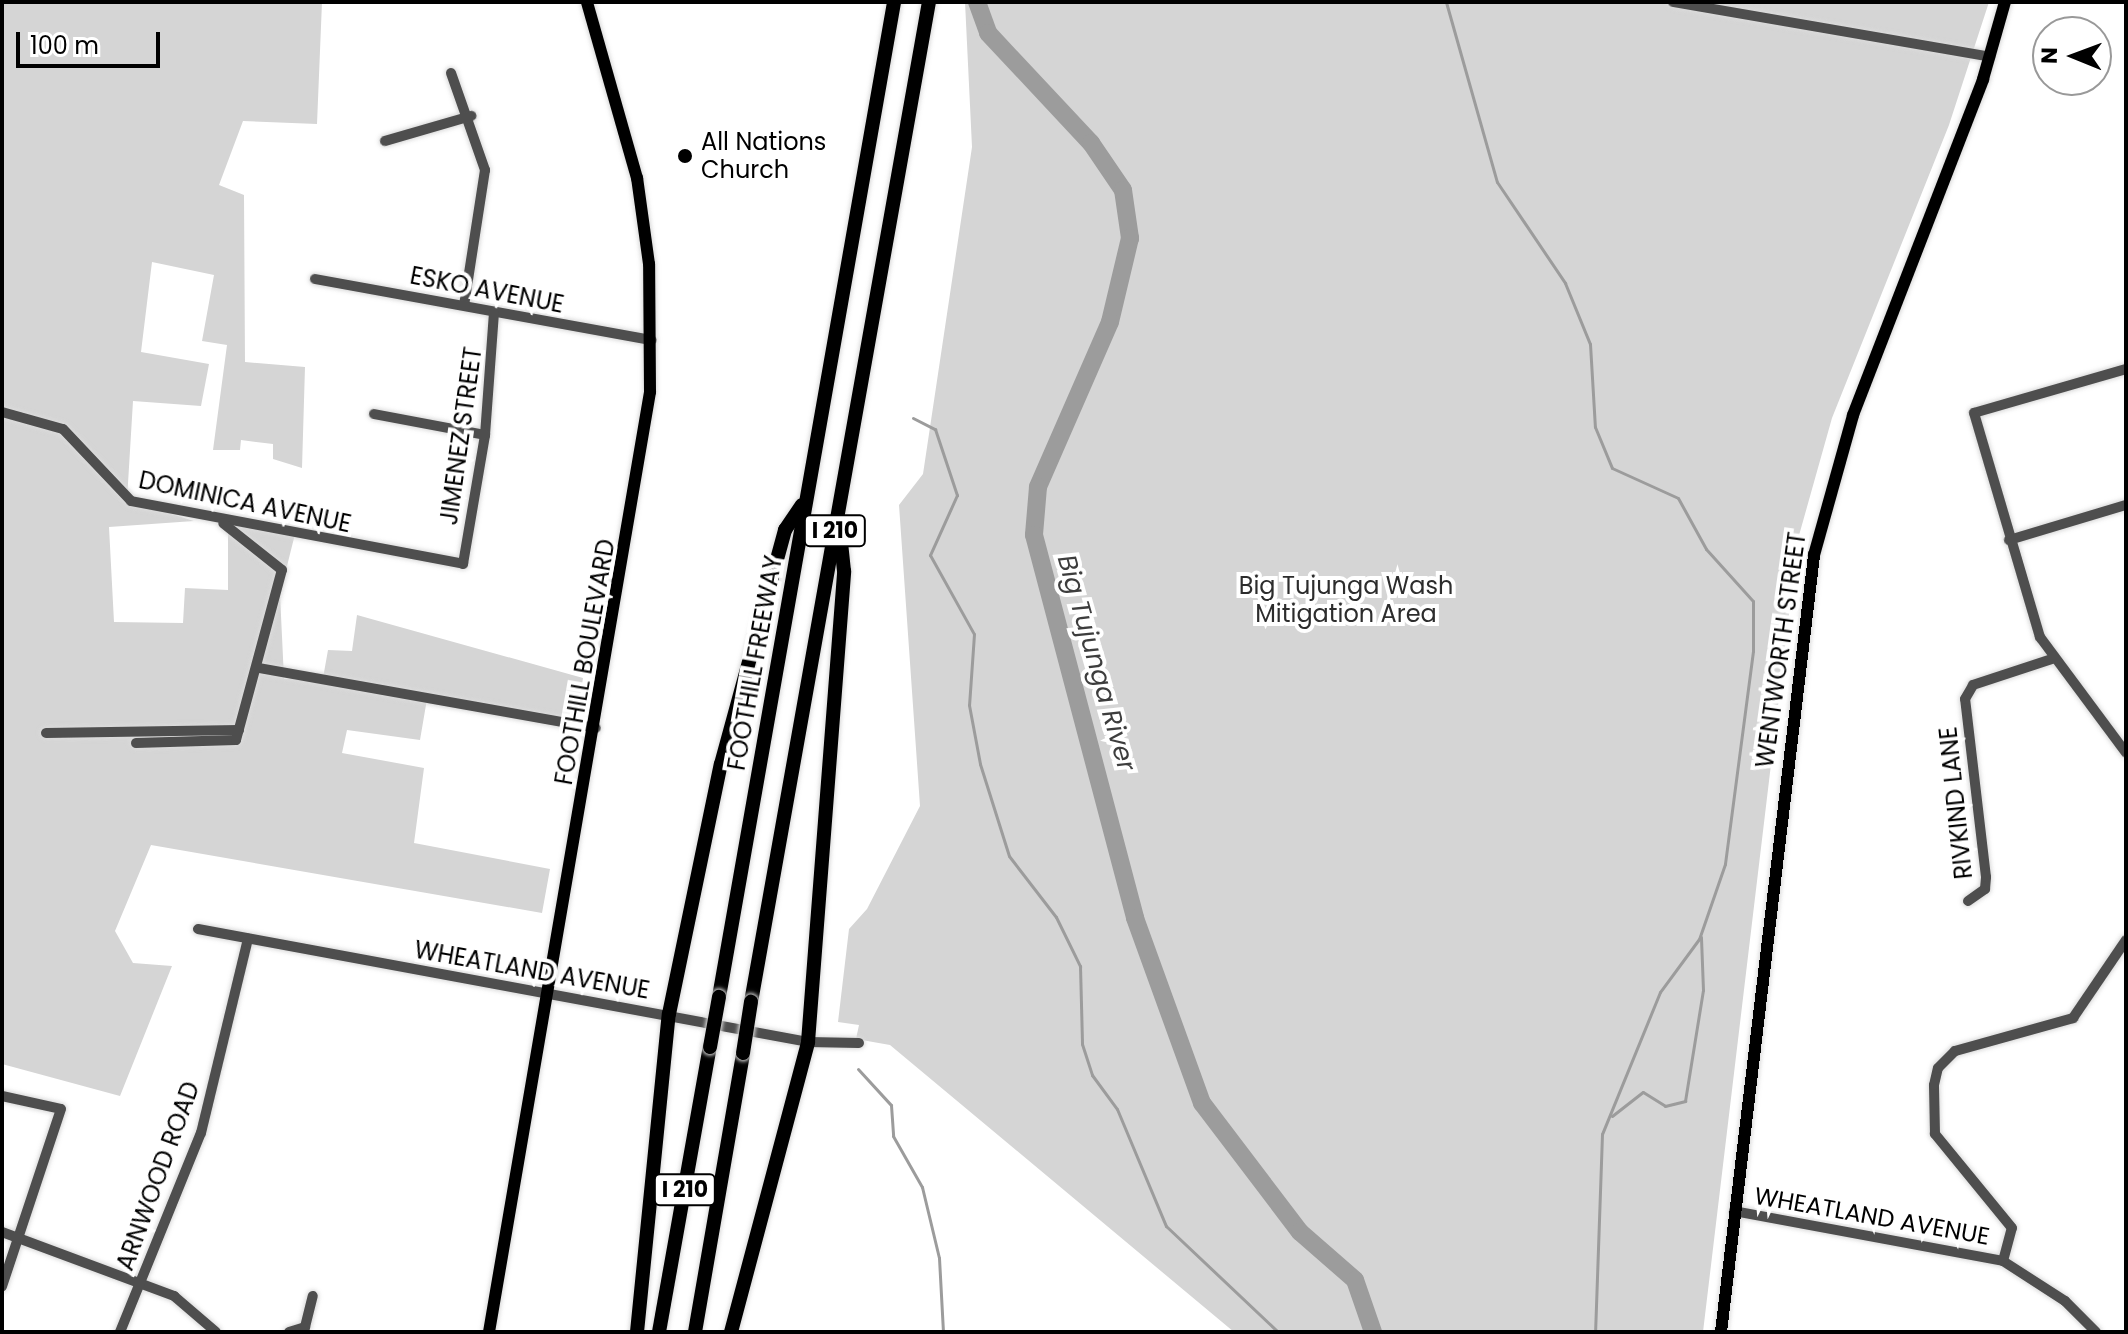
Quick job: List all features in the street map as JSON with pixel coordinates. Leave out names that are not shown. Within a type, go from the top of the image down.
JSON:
[{"type":"highway","name":"FOOTHILL FREEWAY","points":[[659,1332],[894,2]]},
{"type":"highway","name":"I 210","points":[[695,1332],[929,2]]},
{"type":"highway","points":[[637,1332],[669,1014],[721,764],[785,530],[806,498]]},
{"type":"highway","points":[[731,1332],[808,1042],[844,571],[838,512]]},
{"type":"main road","name":"FOOTHILL BOULEVARD","points":[[489,1332],[639,484],[652,340],[637,178],[587,2]]},
{"type":"main road","name":"WENTWORTH STREET","points":[[1721,1332],[1814,555],[1853,415],[1990,57],[2005,2]]},
{"type":"street","points":[[1673,2],[1990,57]]},
{"type":"street","points":[[451,73],[471,116],[485,184],[464,305]]},
{"type":"street","points":[[385,141],[471,116]]},
{"type":"street","name":"ESKO AVENUE","points":[[315,279],[652,340]]},
{"type":"street","name":"JIMENEZ STREET","points":[[463,564],[485,435],[494,312]]},
{"type":"street","points":[[2126,369],[1974,413],[2034,622],[2055,658],[2126,753]]},
{"type":"street","name":"DOMINICA AVENUE","points":[[2,412],[63,429],[131,501],[220,521],[463,564]]},
{"type":"street","points":[[374,414],[485,435]]},
{"type":"street","points":[[2009,540],[2126,505]]},
{"type":"street","points":[[136,743],[230,746],[239,730],[259,668],[282,570],[220,521]]},
{"type":"street","name":"RIVKIND LANE","points":[[1968,901],[1985,889],[1986,877],[1965,699],[1973,685],[2055,658]]},
{"type":"street","points":[[259,668],[596,728]]},
{"type":"street","points":[[46,733],[239,730]]},
{"type":"street","name":"WHEATLAND AVENUE","points":[[198,929],[808,1042],[859,1043]]},
{"type":"street","name":"ARNWOOD ROAD","points":[[120,1332],[201,1133],[248,939]]},
{"type":"street","points":[[2096,1332],[2065,1301],[2003,1261],[2012,1228],[1935,1134],[1938,1068],[1955,1051],[2073,1018],[2126,940]]},
{"type":"street","points":[[2,1096],[61,1109],[2,1286]]},
{"type":"street","name":"WHEATLAND AVENUE","points":[[1734,1211],[2003,1261]]},
{"type":"street","points":[[2,1232],[174,1296],[216,1332]]},
{"type":"street","points":[[289,1332],[305,1327],[313,1296]]},
{"type":"green space","points":[[2,2],[322,2],[317,124],[243,121],[219,185],[244,195],[245,362],[305,367],[302,468],[273,459],[273,444],[241,440],[240,450],[213,450],[227,345],[202,341],[214,275],[152,262],[141,352],[209,364],[201,406],[133,401],[127,500],[194,521],[109,527],[114,622],[183,623],[185,588],[228,590],[228,525],[295,534],[280,594],[284,679],[323,678],[328,650],[352,651],[357,615],[583,678],[576,725],[427,699],[420,740],[347,730],[342,753],[424,768],[414,843],[550,869],[542,913],[151,845],[115,931],[133,963],[172,966],[120,1096],[2,1064]]},
{"type":"green space","name":"Big Tujunga Wash Mitigation Area","points":[[965,2],[1989,2],[1949,125],[1832,418],[1798,539],[1703,1332],[1234,1332],[890,1045],[856,1039],[859,1025],[838,1022],[849,929],[867,909],[920,806],[899,505],[923,474],[972,147]]},
{"type":"waterway","name":"Big Tujunga River","points":[[977,2],[988,33],[1091,143],[1123,190],[1130,238],[1110,322],[1038,487],[1034,535],[1135,918],[1202,1103],[1300,1232],[1355,1280],[1373,1332]]},
{"type":"waterway","points":[[1446,2],[1497,182],[1565,283],[1590,344],[1595,427],[1612,468],[1678,498],[1706,549],[1753,601],[1753,651],[1725,864],[1699,939],[1660,992],[1602,1134],[1595,1332]]},
{"type":"waterway","points":[[913,418],[935,429],[957,495],[930,555],[974,634],[969,705],[980,764],[1009,856],[1056,917],[1080,966],[1082,1044],[1092,1075],[1117,1109],[1166,1226],[1278,1332]]},
{"type":"waterway","points":[[1612,1116],[1643,1092],[1665,1106],[1685,1101],[1703,990],[1701,937]]},
{"type":"waterway","points":[[858,1069],[891,1105],[893,1136],[922,1187],[939,1258],[943,1332]]},
{"type":"place","name":"All Nations Church","points":[[685,156]]}]
